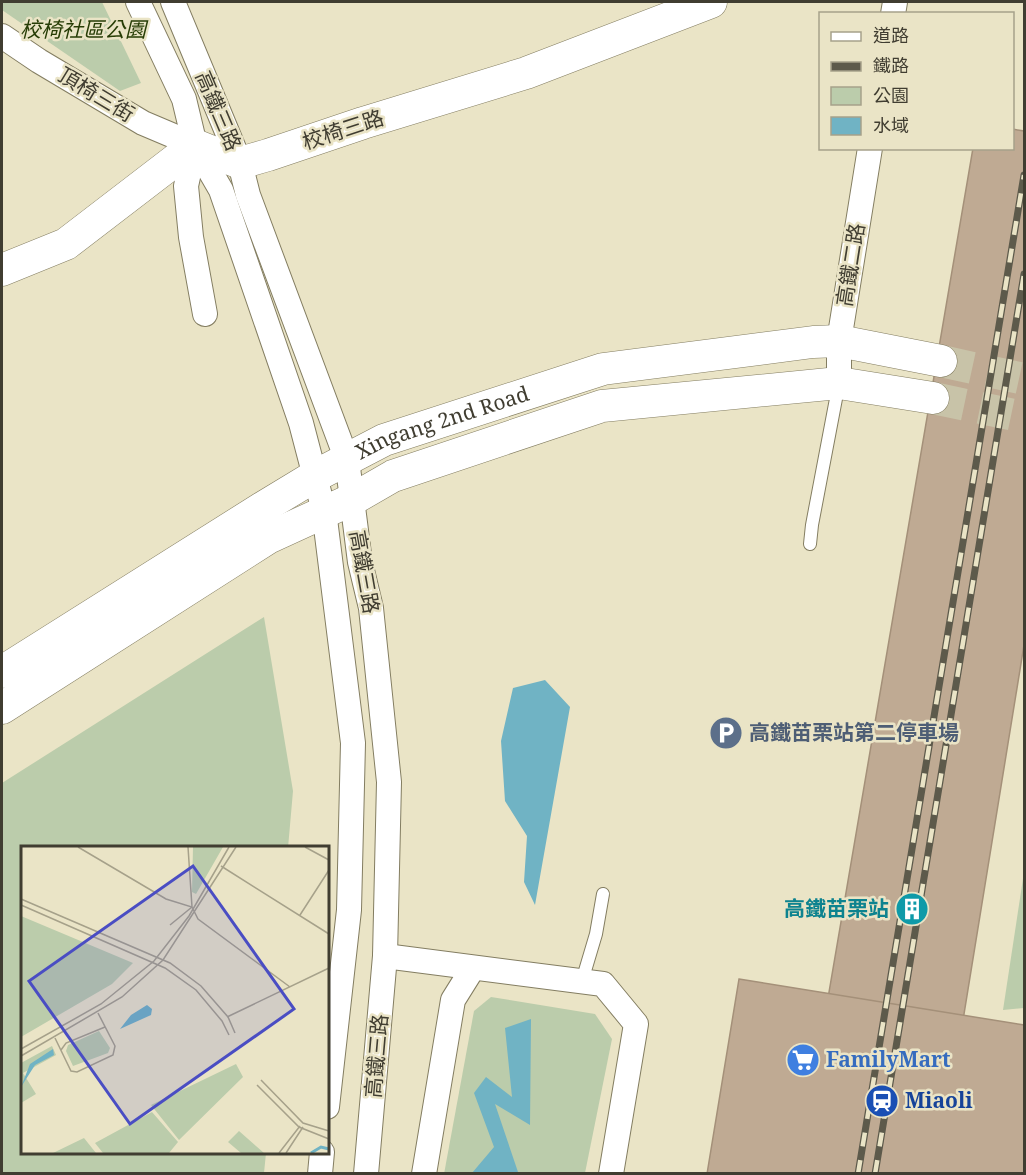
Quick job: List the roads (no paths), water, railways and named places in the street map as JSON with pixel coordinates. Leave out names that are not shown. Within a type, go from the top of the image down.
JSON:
[{"type":"street","name":"高鐵三路","points":[[138,2],[184,99],[195,145],[221,190],[301,423],[324,510],[353,743],[349,910],[328,1098]]},
{"type":"street","name":"高鐵三路","points":[[172,2],[240,163],[248,195],[347,460],[360,562],[371,608],[389,782],[385,956],[366,1173]]},
{"type":"street","name":"校椅三路","points":[[240,163],[526,72],[711,2]]},
{"type":"street","name":"頂椅三街","points":[[2,36],[39,61],[143,123],[195,145]]},
{"type":"street","points":[[195,145],[240,163]]},
{"type":"street","points":[[2,270],[66,244],[195,145]]},
{"type":"street","points":[[195,145],[186,186],[191,237],[205,314]]},
{"type":"street","name":"高鐵二路","points":[[839,383],[839,341],[870,150]]},
{"type":"street","name":"Xingang 2nd Road","points":[[2,672],[315,476],[384,440],[603,369],[813,342],[839,341],[941,361]]},
{"type":"street","name":"Xingang 2nd Road","points":[[2,708],[251,547],[324,510],[352,499],[393,476],[602,406],[839,383],[933,398]]},
{"type":"street","points":[[385,956],[603,984],[636,1024],[611,1173]]},
{"type":"street","points":[[424,1173],[453,1000],[473,968]]},
{"type":"street","points":[[320,1173],[322,1154]]},
{"type":"lane","points":[[810,544],[839,383]]},
{"type":"lane","points":[[582,981],[596,934],[603,894]]},
{"type":"water","points":[[545,680],[570,707],[535,905],[524,882],[527,836],[505,801],[501,741],[513,688]]},
{"type":"water","points":[[531,1019],[530,1125],[495,1104],[518,1172],[514,1174],[472,1173],[494,1147],[474,1093],[486,1077],[512,1097],[505,1028]]},
{"type":"tunnel","points":[[941,361],[1024,379]]},
{"type":"tunnel","points":[[933,398],[1024,417]]},
{"type":"railway","points":[[858,1174],[1024,175]]},
{"type":"railway","points":[[875,1174],[1024,274]]},
{"type":"place","name":"高鐵苗栗站第二停車場","points":[[726,733]]},
{"type":"place","name":"高鐵苗栗站","points":[[912,909]]},
{"type":"place","name":"FamilyMart","points":[[803,1060]]},
{"type":"place","name":"Miaoli","points":[[882,1101]]},
{"type":"park label","name":"校椅社區公園","points":[[83,30]]}]
